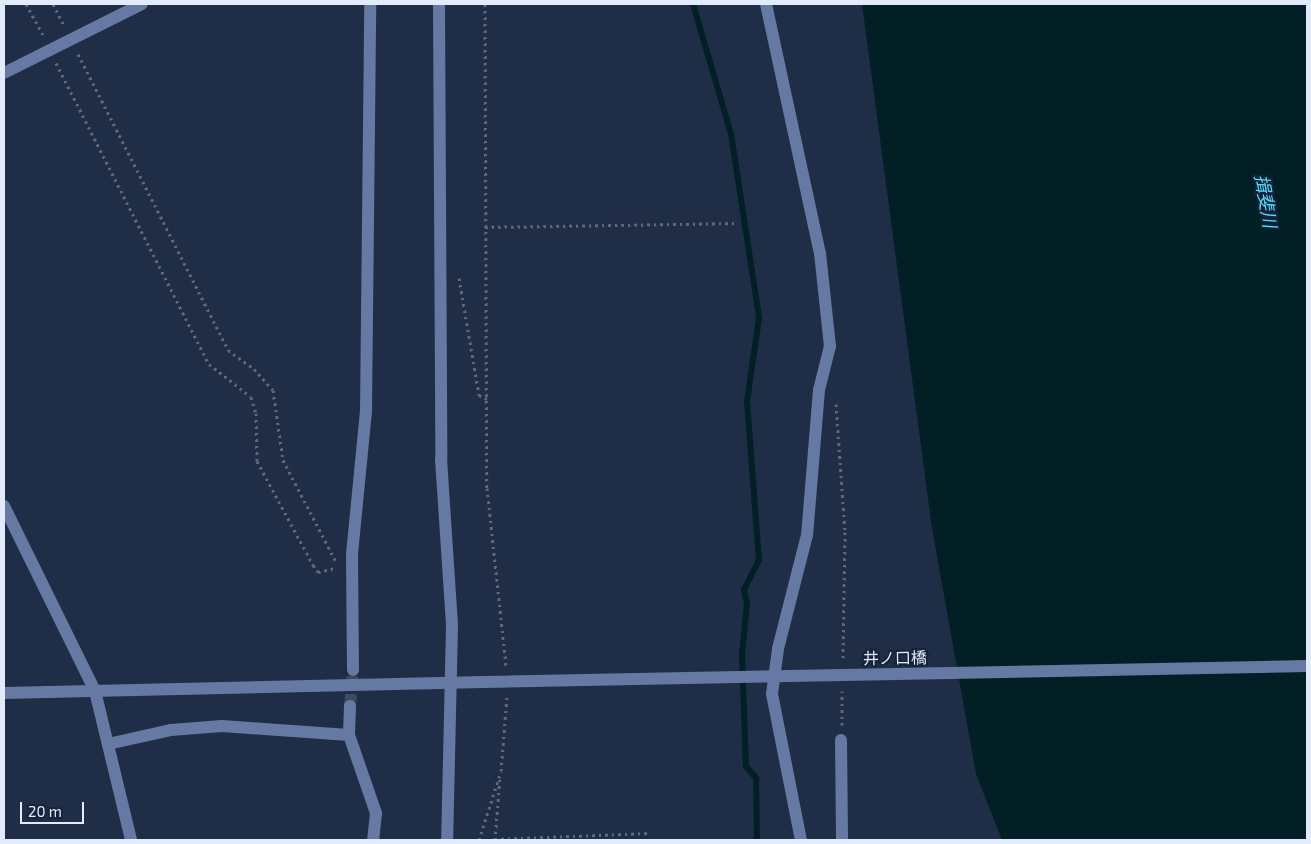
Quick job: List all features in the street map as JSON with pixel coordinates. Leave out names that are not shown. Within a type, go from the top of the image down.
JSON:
[{"type":"street","points":[[4,73],[142,4]]},
{"type":"street","points":[[353,670],[352,565],[366,411],[370,4]]},
{"type":"street","points":[[439,4],[441,459],[452,626],[447,840]]},
{"type":"street","points":[[766,4],[820,253],[830,346],[819,390],[807,535],[772,694],[801,840]]},
{"type":"street","points":[[4,506],[95,691],[131,840]]},
{"type":"street","name":"井ノ口橋","points":[[4,692],[1307,666]]},
{"type":"street","points":[[350,706],[350,735],[376,813],[373,840]]},
{"type":"street","points":[[108,744],[171,730],[222,726],[350,735]]},
{"type":"street","points":[[841,740],[842,840]]},
{"type":"path","points":[[26,4],[209,364],[251,397],[256,413],[257,460],[313,565],[318,572],[352,565]]},
{"type":"path","points":[[53,4],[228,350],[273,390],[283,460],[339,568]]},
{"type":"path","points":[[484,4],[487,488],[506,669]]},
{"type":"path","points":[[485,227],[737,223]]},
{"type":"path","points":[[457,268],[479,395],[487,399]]},
{"type":"path","points":[[836,399],[845,532],[844,612]]},
{"type":"path","points":[[507,688],[495,840],[650,833]]},
{"type":"path","points":[[479,840],[500,771]]},
{"type":"water","name":"揖斐川","points":[[862,4],[1307,4],[1307,840],[1002,840],[976,774],[932,528]]},
{"type":"waterway","points":[[693,4],[731,134],[759,318],[747,401],[759,560],[744,589],[747,604],[742,654],[746,766],[756,778],[757,840]]},
{"type":"tunnel","points":[[350,706],[353,670]]}]
